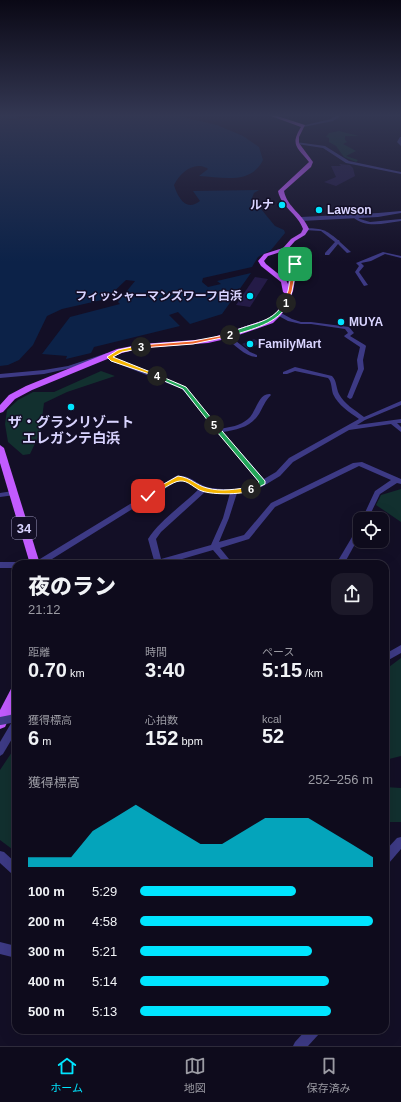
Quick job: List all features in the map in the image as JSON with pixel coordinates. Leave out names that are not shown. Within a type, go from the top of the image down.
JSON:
[{"type":"main road","points":[[287,296],[284,280],[262,266],[260,261],[263,257],[285,249],[289,244],[303,234],[306,229],[301,219],[281,195],[281,191],[310,164]]},
{"type":"main road","points":[[289,244],[292,252]]},
{"type":"main road","points":[[0,410],[12,397],[29,388],[110,357],[120,351],[137,347],[193,343],[227,336],[270,320],[279,314],[285,305],[290,291],[295,264]]},
{"type":"main road","name":"34","points":[[0,448],[36,560]]},
{"type":"main road","points":[[0,720],[12,698]]},
{"type":"street","points":[[357,164],[401,173]]},
{"type":"street","points":[[301,219],[355,217],[401,212]]},
{"type":"street","points":[[355,217],[362,221],[371,223],[401,220]]},
{"type":"street","points":[[306,229],[322,230],[338,241],[349,252]]},
{"type":"street","points":[[327,254],[338,241]]},
{"type":"street","points":[[366,285],[356,272],[362,266],[358,263],[385,253],[401,257]]},
{"type":"street","points":[[279,314],[290,320],[301,323],[311,322],[347,328],[351,333],[347,336],[363,346],[360,360],[361,369],[350,397]]},
{"type":"street","points":[[227,336],[248,353],[255,356]]},
{"type":"street","points":[[0,376],[44,372],[69,367],[107,355],[113,360],[184,388],[263,483]]},
{"type":"street","points":[[285,373],[295,369],[330,377],[334,380],[334,391],[336,396],[363,419]]},
{"type":"street","points":[[219,431],[246,424],[253,418],[264,398],[268,395]]},
{"type":"street","points":[[44,560],[178,478],[186,479],[204,490],[234,491],[252,489],[278,474],[291,460],[346,428],[401,403]]},
{"type":"street","points":[[346,428],[401,421]]},
{"type":"street","points":[[393,423],[401,430]]},
{"type":"street","points":[[171,560],[214,546],[234,542],[246,537],[273,504],[355,465],[360,464],[398,481]]},
{"type":"street","points":[[368,512],[377,493],[398,481]]},
{"type":"street","points":[[158,560],[152,539],[159,530],[204,490]]},
{"type":"street","points":[[214,546],[226,518],[234,491]]},
{"type":"street","points":[[0,495],[14,493]]},
{"type":"street","points":[[342,560],[353,541]]},
{"type":"street","points":[[214,546],[226,560]]},
{"type":"street","points":[[0,565],[12,565]]},
{"type":"street","points":[[389,656],[401,649]]},
{"type":"street","points":[[0,720],[12,718]]},
{"type":"street","points":[[0,751],[12,730]]},
{"type":"street","points":[[389,855],[401,842]]},
{"type":"street","points":[[0,856],[12,866]]},
{"type":"street","points":[[0,948],[12,951]]},
{"type":"street","points":[[298,1046],[311,1034]]},
{"type":"green space","points":[[101,371],[115,376],[67,392],[44,403],[40,433],[30,454],[23,455],[8,442],[5,424],[7,410],[18,400],[33,392],[54,392]]},
{"type":"green space","points":[[401,489],[401,522],[389,514],[389,512],[386,512],[376,505],[381,495]]},
{"type":"green space","points":[[401,658],[401,756],[389,759],[389,667]]},
{"type":"green space","points":[[12,752],[12,849],[0,840],[0,770]]},
{"type":"green space","points":[[389,787],[401,788],[401,822],[389,822]]},
{"type":"water","points":[[0,164],[261,164],[258,168],[251,173],[235,178],[199,176],[208,169],[202,166],[192,167],[180,176],[174,185],[180,199],[191,205],[200,201],[193,191],[259,190],[254,193],[252,198],[275,226],[284,230],[285,233],[271,250],[258,257],[252,267],[203,278],[202,282],[208,287],[221,284],[217,281],[251,273],[222,314],[190,324],[178,312],[169,315],[180,326],[94,347],[91,353],[66,359],[67,356],[42,354],[70,317],[120,304],[118,302],[135,281],[126,280],[106,299],[62,309],[47,316],[33,345],[19,360],[8,365],[0,366]]},
{"type":"building","points":[[339,164],[350,165],[353,168],[355,176],[336,186],[324,182],[336,177],[331,166],[341,166]]},
{"type":"building","name":"フィッシャーマンズワーフ白浜","points":[[255,277],[268,279],[250,307],[236,305]]},
{"type":"building","name":"FamilyMart","points":[[254,339],[261,343],[248,349],[242,344]]},
{"type":"tunnel","points":[[292,252],[295,264]]},
{"type":"place","name":"ルナ","points":[[282,205]]},
{"type":"place","name":"Lawson","points":[[319,210]]},
{"type":"place","name":"フィッシャーマンズワーフ白浜","points":[[250,296]]},
{"type":"place","name":"MUYA","points":[[341,322]]},
{"type":"place","name":"FamilyMart","points":[[250,344]]},
{"type":"place","name":"ザ・グランリゾート エレガンテ白浜","points":[[71,407]]},
{"type":"route","points":[[148,496],[178,478],[186,479],[204,490],[214,491],[252,489],[263,483],[219,431],[189,392],[180,385],[113,360],[110,357],[120,351],[142,346],[193,343],[227,336],[274,319],[283,310],[285,305],[290,291],[295,264]]}]
